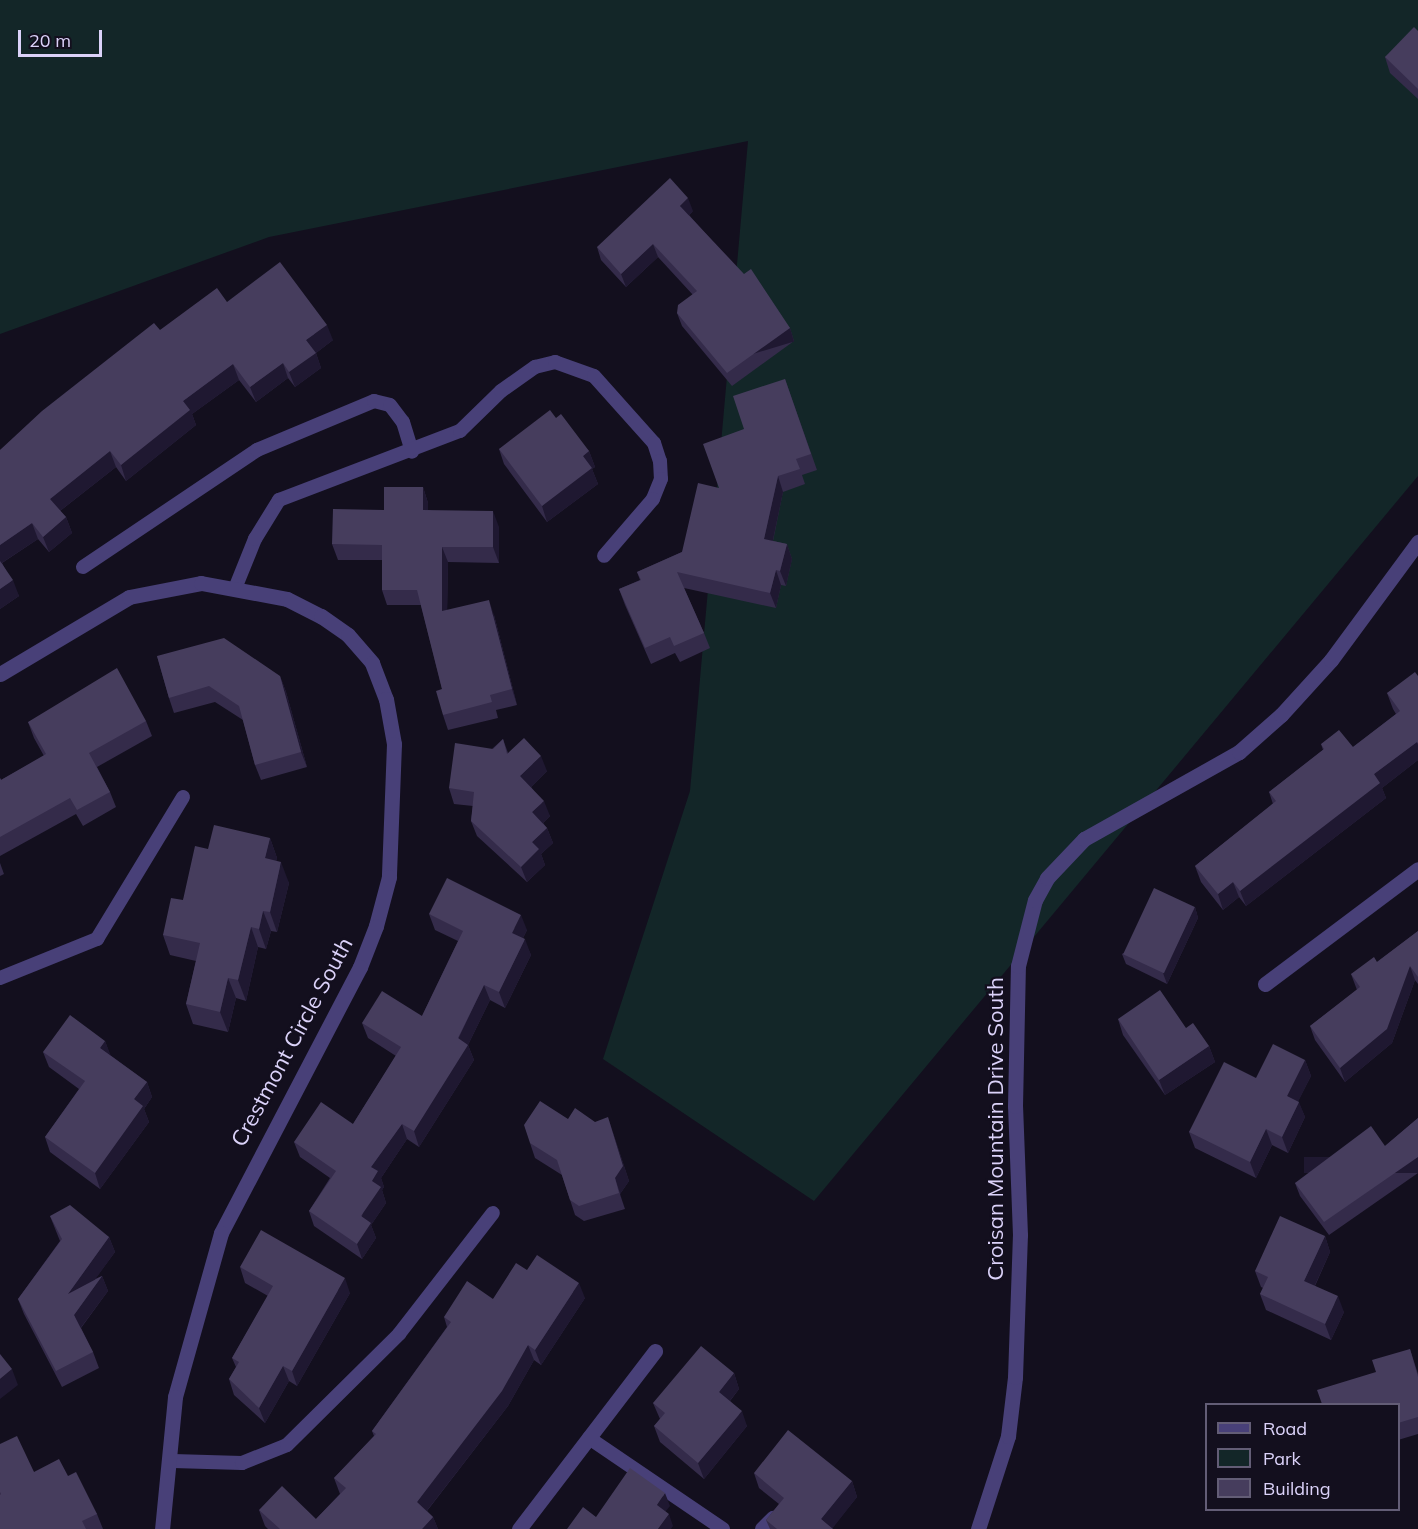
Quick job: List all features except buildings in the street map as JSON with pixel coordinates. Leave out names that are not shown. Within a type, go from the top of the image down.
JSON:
[{"type":"street","name":"Croisan Mountain Drive South","points":[[978,1529],[1002,1457],[1015,1377],[1020,1235],[1017,989],[1023,933],[1035,900],[1047,878],[1084,839],[1239,752],[1281,715],[1331,660],[1418,542]]},
{"type":"street","name":"Crestmont Circle South","points":[[0,674],[129,597],[166,586],[236,586],[287,599],[321,616],[348,635],[372,663],[394,744],[389,877],[360,967],[220,1233],[175,1397],[172,1461],[162,1529]]},
{"type":"street","points":[[1265,984],[1418,869]]},
{"type":"street","points":[[519,1529],[655,1351]]},
{"type":"lane","points":[[236,586],[255,539],[279,500],[412,452],[460,431],[501,391],[536,368],[555,362],[594,376],[654,443],[662,479],[653,500],[604,556]]},
{"type":"lane","points":[[83,567],[257,450],[374,401],[390,405],[404,422],[412,452]]},
{"type":"lane","points":[[0,978],[97,939],[183,797]]},
{"type":"lane","points":[[172,1461],[242,1463],[287,1445],[399,1334],[493,1213]]},
{"type":"lane","points":[[589,1438],[723,1529]]},
{"type":"lane","points":[[762,1529],[773,1518]]},
{"type":"green space","points":[[0,0],[1418,0],[1418,476],[814,1201],[603,1059],[690,791],[748,141],[269,237],[0,334]]}]
